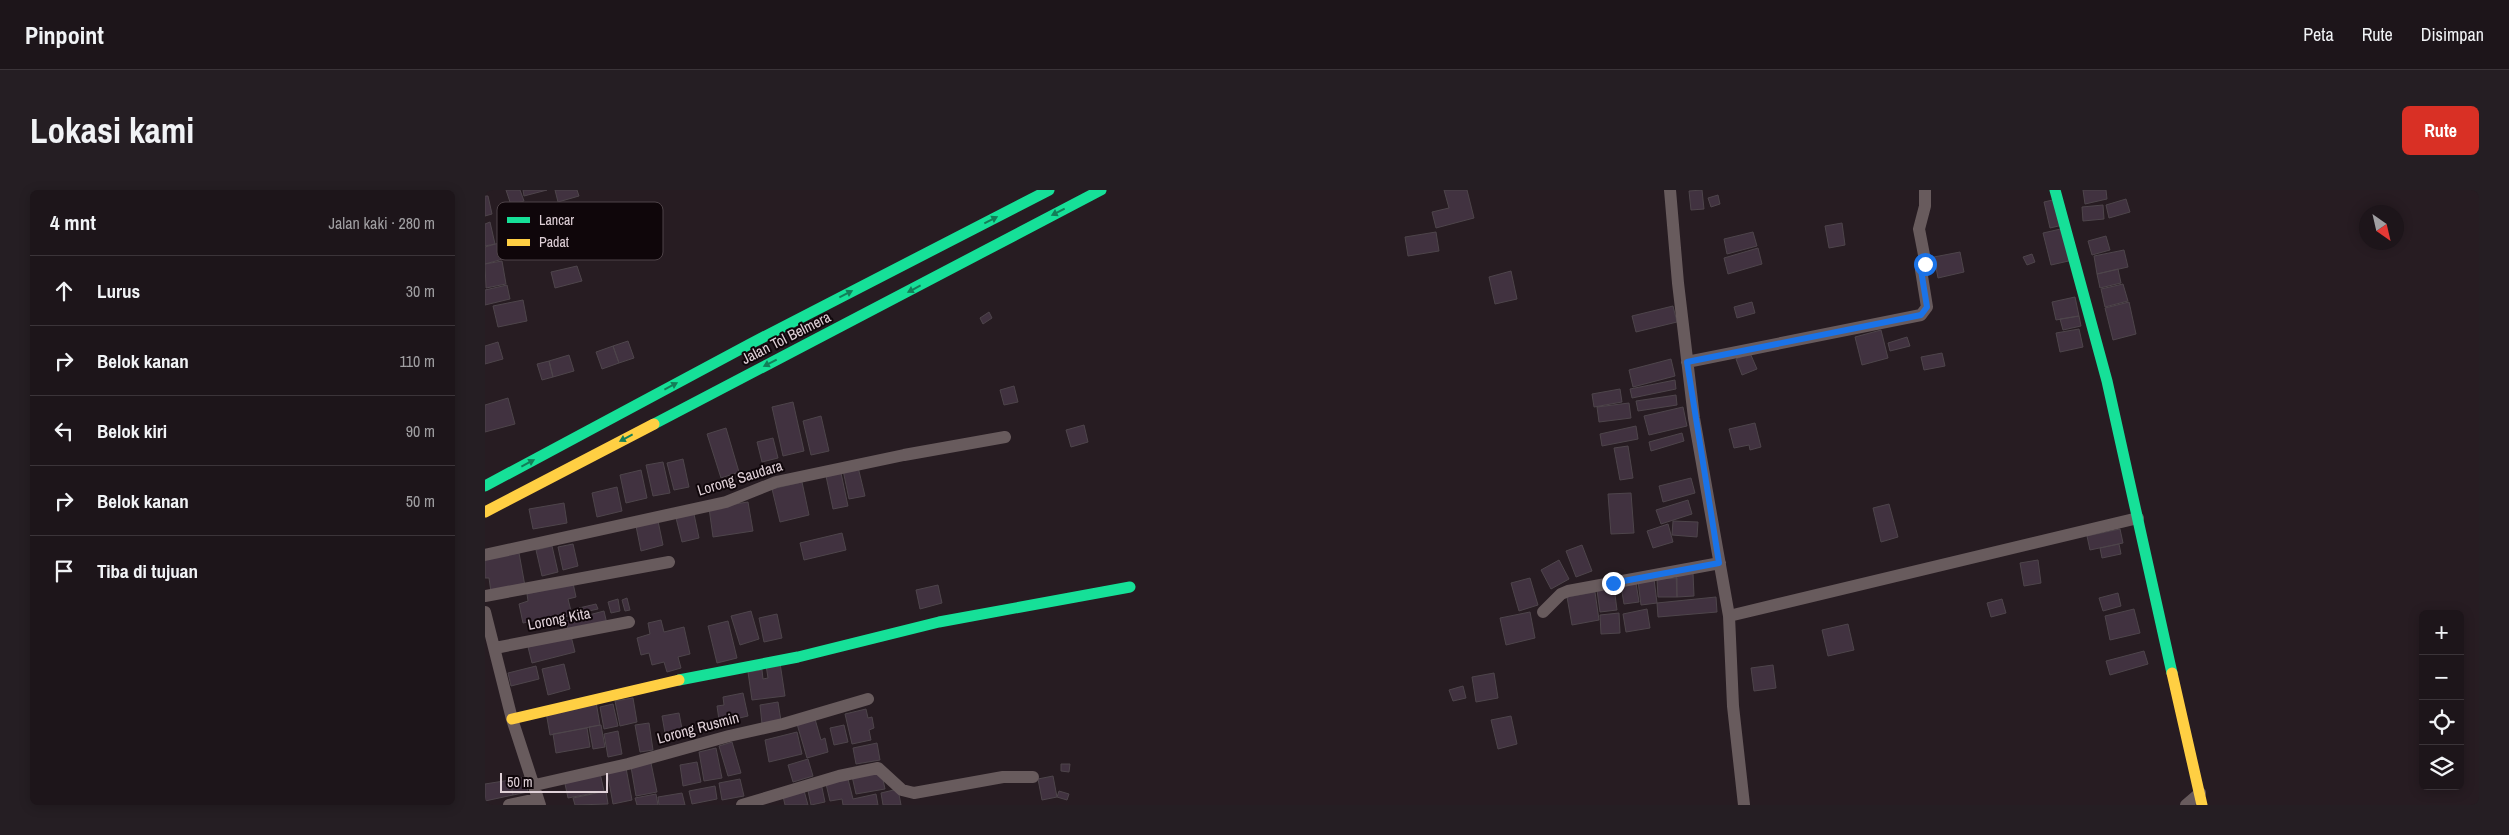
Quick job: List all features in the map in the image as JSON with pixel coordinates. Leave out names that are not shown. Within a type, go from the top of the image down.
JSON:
[{"type":"main road","name":"Jalan Tol Belmera","points":[[485,486],[750,344],[1049,190]]},
{"type":"main road","name":"Jalan Tol Belmera","points":[[485,512],[1101,190]]},
{"type":"main road","points":[[2055,190],[2107,381],[2201,799]]},
{"type":"main road","points":[[511,719],[675,681],[798,657],[939,622],[1130,587]]},
{"type":"street","points":[[1670,190],[1687,362],[1729,616],[1733,706],[1744,805]]},
{"type":"street","points":[[1687,362],[1921,315],[1927,307],[1921,270],[1925,260],[1919,228],[1925,206],[1925,190]]},
{"type":"street","name":"Lorong Saudara","points":[[485,555],[726,502],[776,482],[904,454],[1005,437]]},
{"type":"street","points":[[1729,616],[2138,518]]},
{"type":"street","points":[[485,596],[669,562]]},
{"type":"street","points":[[1543,612],[1561,594],[1568,591],[1719,563]]},
{"type":"street","points":[[485,612],[488,635],[495,648],[511,719],[535,785],[539,802],[509,805]]},
{"type":"street","name":"Lorong Kita","points":[[495,648],[629,622]]},
{"type":"street","name":"Lorong Rusmin","points":[[535,785],[628,764],[729,736],[783,724],[868,699]]},
{"type":"street","points":[[742,805],[839,776],[878,768],[902,790],[913,793],[1003,776],[1033,777]]},
{"type":"street","points":[[2186,805],[2201,799]]},
{"type":"building","points":[[506,190],[520,190],[524,201],[510,202]]},
{"type":"building","points":[[523,190],[547,190],[524,196]]},
{"type":"building","points":[[555,190],[577,190],[579,196],[558,202]]},
{"type":"building","points":[[1444,190],[1467,190],[1474,218],[1436,228],[1432,212],[1449,208]]},
{"type":"building","points":[[1702,190],[1704,209],[1691,210],[1689,191]]},
{"type":"building","points":[[2083,190],[2106,190],[2107,199],[2085,204]]},
{"type":"building","points":[[1718,195],[1720,204],[1711,207],[1708,198]]},
{"type":"building","points":[[485,196],[488,196],[492,214],[485,216]]},
{"type":"building","points":[[2057,199],[2063,225],[2050,228],[2044,202]]},
{"type":"building","points":[[2126,199],[2130,212],[2109,218],[2106,205]]},
{"type":"building","points":[[2103,205],[2104,219],[2083,221],[2082,207]]},
{"type":"building","points":[[490,222],[495,244],[485,246],[485,224]]},
{"type":"building","points":[[1842,223],[1845,245],[1829,248],[1825,226]]},
{"type":"building","points":[[2065,228],[2073,260],[2051,265],[2043,233]]},
{"type":"building","points":[[1436,232],[1439,251],[1408,256],[1405,237]]},
{"type":"building","points":[[1753,232],[1757,246],[1727,254],[1724,239]]},
{"type":"building","points":[[2106,236],[2110,250],[2092,255],[2088,241]]},
{"type":"building","points":[[497,244],[497,260],[499,260],[485,264],[485,247]]},
{"type":"building","points":[[1758,248],[1762,264],[1728,274],[1724,258]]},
{"type":"building","points":[[2124,250],[2128,267],[2097,274],[2094,256]]},
{"type":"building","points":[[1960,252],[1964,272],[1938,278],[1934,257]]},
{"type":"building","points":[[2032,254],[2035,262],[2027,265],[2023,257]]},
{"type":"building","points":[[502,261],[506,284],[486,288],[485,264]]},
{"type":"building","points":[[577,266],[582,281],[555,288],[551,272]]},
{"type":"building","points":[[2118,269],[2121,283],[2100,288],[2097,274]]},
{"type":"building","points":[[1511,271],[1517,299],[1495,304],[1489,277]]},
{"type":"building","points":[[2123,284],[2128,301],[2105,307],[2101,289]]},
{"type":"building","points":[[507,285],[510,299],[485,305],[485,290]]},
{"type":"building","points":[[2075,297],[2079,316],[2056,320],[2052,302]]},
{"type":"building","points":[[523,300],[527,321],[498,327],[493,306]]},
{"type":"building","points":[[1752,302],[1755,313],[1737,318],[1734,307]]},
{"type":"building","points":[[2129,302],[2136,334],[2113,340],[2105,308]]},
{"type":"building","points":[[1673,306],[1677,322],[1636,332],[1632,316]]},
{"type":"building","points":[[989,312],[992,318],[983,324],[980,318]]},
{"type":"building","points":[[2079,316],[2081,326],[2063,330],[2060,319]]},
{"type":"building","points":[[2079,329],[2083,347],[2060,352],[2056,333]]},
{"type":"building","points":[[1881,330],[1888,358],[1862,365],[1855,337]]},
{"type":"building","points":[[1907,337],[1910,346],[1890,351],[1888,343]]},
{"type":"building","points":[[628,341],[634,358],[619,363],[613,346]]},
{"type":"building","points":[[498,342],[503,359],[485,364],[485,346]]},
{"type":"building","points":[[613,346],[619,363],[602,369],[596,352]]},
{"type":"building","points":[[1750,353],[1757,369],[1742,375],[1736,359]]},
{"type":"building","points":[[1942,353],[1945,366],[1924,370],[1921,357]]},
{"type":"building","points":[[569,355],[574,371],[553,377],[549,361]]},
{"type":"building","points":[[1671,359],[1675,376],[1633,387],[1629,370]]},
{"type":"building","points":[[549,361],[553,377],[542,380],[537,364]]},
{"type":"building","points":[[1675,380],[1676,389],[1632,398],[1630,389]]},
{"type":"building","points":[[1014,386],[1018,402],[1004,405],[1000,390]]},
{"type":"building","points":[[1620,389],[1622,402],[1594,407],[1592,394]]},
{"type":"building","points":[[1676,395],[1677,405],[1638,411],[1636,401]]},
{"type":"building","points":[[508,398],[515,424],[485,432],[485,405]]},
{"type":"building","points":[[793,402],[804,451],[783,456],[772,407]]},
{"type":"building","points":[[1629,403],[1631,418],[1599,422],[1597,407]]},
{"type":"building","points":[[1683,407],[1687,426],[1649,435],[1644,416]]},
{"type":"building","points":[[821,416],[829,451],[811,455],[803,421]]},
{"type":"building","points":[[1755,423],[1761,447],[1750,450],[1749,445],[1734,448],[1729,429]]},
{"type":"building","points":[[1084,425],[1088,442],[1071,447],[1066,430]]},
{"type":"building","points":[[1636,426],[1638,439],[1602,446],[1600,434]]},
{"type":"building","points":[[726,428],[739,472],[721,478],[707,434]]},
{"type":"building","points":[[1682,433],[1684,441],[1651,451],[1649,442]]},
{"type":"building","points":[[773,438],[778,458],[762,462],[757,442]]},
{"type":"building","points":[[1628,446],[1633,478],[1620,480],[1614,448]]},
{"type":"building","points":[[683,459],[689,487],[674,490],[667,463]]},
{"type":"building","points":[[663,462],[670,493],[653,496],[646,465]]},
{"type":"building","points":[[858,467],[865,496],[849,499],[843,470]]},
{"type":"building","points":[[641,470],[647,498],[626,503],[620,475]]},
{"type":"building","points":[[841,473],[848,506],[833,509],[826,476]]},
{"type":"building","points":[[1691,478],[1695,493],[1663,502],[1659,486]]},
{"type":"building","points":[[802,482],[809,515],[780,522],[772,489]]},
{"type":"building","points":[[617,487],[622,511],[597,517],[592,493]]},
{"type":"building","points":[[1631,493],[1634,533],[1611,534],[1608,494]]},
{"type":"building","points":[[1688,500],[1692,514],[1661,524],[1656,510]]},
{"type":"building","points":[[748,502],[753,531],[713,537],[709,508]]},
{"type":"building","points":[[564,503],[567,523],[533,529],[529,509]]},
{"type":"building","points":[[1889,504],[1898,537],[1881,542],[1873,508]]},
{"type":"building","points":[[694,514],[699,538],[682,542],[676,518]]},
{"type":"building","points":[[658,521],[663,545],[641,551],[636,526]]},
{"type":"building","points":[[1673,521],[1698,522],[1697,537],[1672,535]]},
{"type":"building","points":[[1668,524],[1673,542],[1653,548],[1647,531]]},
{"type":"building","points":[[2120,529],[2123,543],[2090,550],[2087,536]]},
{"type":"building","points":[[842,533],[846,550],[804,560],[800,543]]},
{"type":"building","points":[[573,544],[578,566],[563,570],[558,547]]},
{"type":"building","points":[[2119,544],[2121,554],[2102,558],[2100,548]]},
{"type":"building","points":[[1582,545],[1592,571],[1576,577],[1566,551]]},
{"type":"building","points":[[552,546],[558,572],[542,576],[536,550]]},
{"type":"building","points":[[519,553],[525,586],[491,592],[489,578],[485,578],[485,559]]},
{"type":"building","points":[[1559,560],[1569,579],[1551,589],[1541,570]]},
{"type":"building","points":[[2038,560],[2041,583],[2024,586],[2020,563]]},
{"type":"building","points":[[1676,573],[1693,573],[1694,596],[1677,597]]},
{"type":"building","points":[[1530,578],[1538,605],[1519,611],[1511,583]]},
{"type":"building","points":[[1677,578],[1677,597],[1658,597],[1657,579]]},
{"type":"building","points":[[1654,579],[1657,603],[1641,605],[1638,581]]},
{"type":"building","points":[[573,583],[576,597],[568,599],[572,615],[538,623],[537,620],[523,623],[519,604],[528,601],[527,594]]},
{"type":"building","points":[[1636,583],[1639,602],[1624,604],[1621,586]]},
{"type":"building","points":[[938,585],[942,603],[920,609],[916,590]]},
{"type":"building","points":[[1614,587],[1617,610],[1600,612],[1597,590]]},
{"type":"building","points":[[1595,592],[1599,620],[1572,625],[1567,597]]},
{"type":"building","points":[[2118,593],[2121,606],[2103,611],[2099,598]]},
{"type":"building","points":[[1716,597],[1717,612],[1658,617],[1657,603]]},
{"type":"building","points":[[627,598],[630,610],[625,611],[622,600]]},
{"type":"building","points":[[618,599],[620,611],[611,613],[608,602]]},
{"type":"building","points":[[2002,599],[2006,613],[1991,617],[1987,603]]},
{"type":"building","points":[[596,604],[598,609],[580,613],[579,608]]},
{"type":"building","points":[[1647,609],[1650,628],[1626,632],[1623,614]]},
{"type":"building","points":[[2134,609],[2140,633],[2110,640],[2105,616]]},
{"type":"building","points":[[604,611],[607,624],[569,633],[566,621]]},
{"type":"building","points":[[751,611],[759,639],[740,645],[731,616]]},
{"type":"building","points":[[1530,612],[1535,638],[1506,645],[1500,618]]},
{"type":"building","points":[[1619,613],[1620,633],[1601,634],[1600,615]]},
{"type":"building","points":[[777,614],[782,638],[764,642],[759,618]]},
{"type":"building","points":[[661,620],[664,632],[684,627],[690,654],[678,657],[681,668],[667,672],[664,662],[652,665],[649,653],[641,655],[637,638],[650,634],[648,623]]},
{"type":"building","points":[[728,621],[737,658],[717,663],[708,626]]},
{"type":"building","points":[[1848,624],[1854,650],[1828,656],[1822,630]]},
{"type":"building","points":[[571,636],[575,652],[532,663],[528,647]]},
{"type":"building","points":[[2144,651],[2148,664],[2110,675],[2106,661]]},
{"type":"building","points":[[780,663],[785,696],[752,700],[748,672],[762,670],[763,679],[768,678],[766,665]]},
{"type":"building","points":[[564,664],[570,689],[548,695],[542,669]]},
{"type":"building","points":[[1773,665],[1776,688],[1754,691],[1751,668]]},
{"type":"building","points":[[536,666],[539,679],[511,686],[508,673]]},
{"type":"building","points":[[1494,673],[1498,698],[1476,702],[1472,677]]},
{"type":"building","points":[[1463,686],[1466,698],[1453,701],[1449,690]]},
{"type":"building","points":[[743,693],[748,716],[727,721],[727,718],[719,720],[717,706],[724,705],[723,697]]},
{"type":"building","points":[[633,698],[637,722],[620,726],[615,701]]},
{"type":"building","points":[[596,702],[600,725],[550,735],[546,712]]},
{"type":"building","points":[[778,702],[781,721],[762,724],[760,705]]},
{"type":"building","points":[[613,704],[618,726],[604,729],[600,707]]},
{"type":"building","points":[[866,709],[868,718],[872,717],[874,728],[869,730],[871,740],[852,744],[845,714]]},
{"type":"building","points":[[679,713],[682,729],[665,733],[662,716]]},
{"type":"building","points":[[1511,716],[1517,744],[1498,749],[1491,720]]},
{"type":"building","points":[[815,719],[821,740],[825,738],[828,752],[807,758],[797,724]]},
{"type":"building","points":[[649,723],[653,750],[640,752],[635,725]]},
{"type":"building","points":[[601,725],[605,747],[593,749],[589,727]]},
{"type":"building","points":[[844,725],[848,742],[834,745],[830,728]]},
{"type":"building","points":[[587,728],[590,747],[556,753],[553,734]]},
{"type":"building","points":[[618,731],[622,754],[608,757],[604,734]]},
{"type":"building","points":[[797,732],[802,754],[769,762],[765,740]]},
{"type":"building","points":[[732,742],[741,773],[728,776],[719,746]]},
{"type":"building","points":[[877,743],[880,760],[856,764],[853,748]]},
{"type":"building","points":[[716,748],[722,778],[704,781],[699,752]]},
{"type":"building","points":[[808,759],[813,776],[793,782],[788,765]]},
{"type":"building","points":[[697,762],[701,782],[683,786],[680,765]]},
{"type":"building","points":[[651,763],[657,792],[636,796],[631,767]]},
{"type":"building","points":[[1061,764],[1070,764],[1069,772],[1061,771]]},
{"type":"building","points":[[626,768],[632,800],[613,804],[607,771]]},
{"type":"building","points":[[881,770],[885,789],[856,794],[852,776]]},
{"type":"building","points":[[600,773],[604,791],[568,798],[564,779]]},
{"type":"building","points":[[1053,776],[1057,797],[1042,800],[1038,779]]},
{"type":"building","points":[[525,777],[528,792],[513,795],[510,780]]},
{"type":"building","points":[[740,779],[744,796],[722,800],[719,783]]},
{"type":"building","points":[[848,779],[853,799],[876,794],[878,805],[843,805],[842,799],[830,801],[826,784]]},
{"type":"building","points":[[510,780],[513,795],[485,801],[485,784]]},
{"type":"building","points":[[821,783],[825,802],[811,805],[807,786]]},
{"type":"building","points":[[715,786],[717,799],[692,804],[689,791]]},
{"type":"building","points":[[803,787],[808,805],[785,805],[782,792]]},
{"type":"building","points":[[898,789],[901,805],[883,805],[881,793]]},
{"type":"building","points":[[606,791],[608,804],[575,805],[573,798]]},
{"type":"building","points":[[1059,791],[1069,794],[1067,800],[1057,797]]},
{"type":"building","points":[[682,793],[685,805],[659,805],[658,797]]},
{"type":"building","points":[[656,794],[658,805],[637,805],[635,798]]},
{"type":"traffic: fast","points":[[485,486],[750,344],[1049,190]]},
{"type":"traffic: fast","points":[[654,424],[1101,190]]},
{"type":"traffic: fast","points":[[2055,190],[2107,381],[2172,673]]},
{"type":"traffic: fast","points":[[679,680],[798,657],[939,622],[1130,587]]},
{"type":"traffic: slow","points":[[485,512],[654,424]]},
{"type":"traffic: slow","points":[[2172,673],[2202,805]]},
{"type":"traffic: slow","points":[[512,719],[679,680]]},
{"type":"route","points":[[1613,583],[1719,563],[1694,418],[1687,362],[1921,315],[1926,312],[1927,307],[1921,270],[1925,264]]}]
